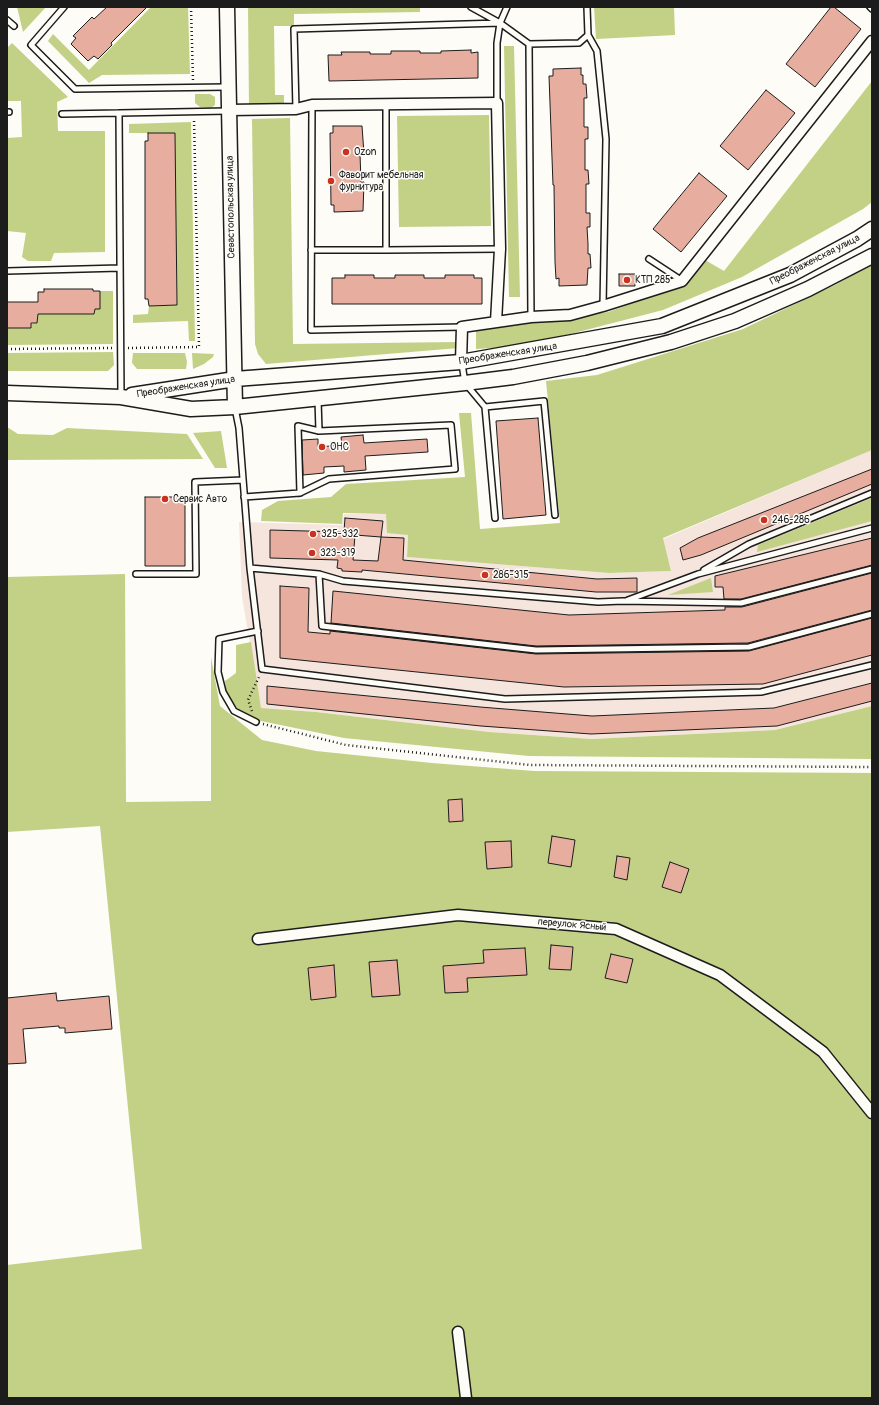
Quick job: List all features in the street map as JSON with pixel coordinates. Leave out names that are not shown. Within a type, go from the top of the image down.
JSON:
[{"type":"main road","name":"Севастопольская улица","points":[[227,7],[235,407]]},
{"type":"main road","name":"Преображенская улица","points":[[121,397],[234,379],[462,362],[662,326],[790,275],[857,239],[872,229]]},
{"type":"main road","name":"Преображенская улица","points":[[7,392],[121,397],[191,409],[235,407],[513,377],[579,364],[671,342],[735,321],[808,289],[872,256]]},
{"type":"street","points":[[462,362],[462,327],[531,317],[570,314],[603,306],[682,281],[872,41]]},
{"type":"street","points":[[229,110],[296,109],[312,105],[497,103],[500,249],[496,322]]},
{"type":"street","name":"переулок Ясный","points":[[258,939],[458,915],[616,929],[720,976],[823,1052],[872,1113]]},
{"type":"street","points":[[458,1332],[466,1398]]},
{"type":"lane","points":[[64,7],[31,45],[75,89],[228,87]]},
{"type":"lane","points":[[471,7],[500,23],[529,44],[579,43],[588,35]]},
{"type":"lane","points":[[497,103],[497,43],[500,23],[507,7]]},
{"type":"lane","points":[[587,7],[588,35],[597,51],[606,139],[603,306]]},
{"type":"lane","points":[[7,20],[14,26]]},
{"type":"lane","points":[[296,109],[294,29],[500,23]]},
{"type":"lane","points":[[529,44],[531,317]]},
{"type":"lane","points":[[386,104],[386,250]]},
{"type":"lane","points":[[312,105],[311,330],[462,327]]},
{"type":"lane","points":[[62,114],[229,110]]},
{"type":"lane","points":[[119,113],[121,397]]},
{"type":"lane","points":[[311,250],[500,249]]},
{"type":"lane","points":[[649,258],[682,281]]},
{"type":"lane","points":[[7,271],[120,268]]},
{"type":"lane","points":[[462,362],[464,383],[485,407],[496,518]]},
{"type":"lane","points":[[318,398],[319,431]]},
{"type":"lane","points":[[485,407],[544,401],[555,515]]},
{"type":"lane","points":[[235,407],[239,428],[250,568],[262,669],[505,700],[761,692],[872,666]]},
{"type":"lane","points":[[244,497],[300,493],[328,479],[455,470],[451,425],[319,431],[298,426],[300,493]]},
{"type":"lane","points":[[136,574],[196,574],[195,482],[243,480]]},
{"type":"lane","points":[[698,574],[749,544],[872,493]]},
{"type":"lane","points":[[623,602],[698,574],[872,528]]},
{"type":"lane","points":[[250,568],[319,574],[343,581],[598,602],[741,603],[872,569]]},
{"type":"lane","points":[[319,574],[322,626],[536,650],[749,647],[872,614]]},
{"type":"lane","points":[[256,722],[234,712],[223,692],[218,672],[219,639],[258,631]]},
{"type":"path","points":[[191,7],[193,88]]},
{"type":"path","points":[[7,349],[199,347],[193,111]]},
{"type":"path","points":[[262,669],[248,700],[256,722],[346,745],[530,764],[872,767]]},
{"type":"shaded area","points":[[872,450],[872,706],[775,730],[592,739],[489,732],[316,712],[261,708],[242,597],[239,522],[342,525],[344,514],[386,514],[408,535],[407,557],[609,573],[671,571],[663,539]]},
{"type":"green space","points":[[17,7],[46,7],[23,32]]},
{"type":"green space","points":[[151,7],[188,7],[190,74],[102,75],[89,83],[48,41],[53,34],[89,70]]},
{"type":"green space","points":[[248,7],[420,7],[420,12],[294,14],[294,26],[274,26],[275,95],[284,95],[284,106],[249,107]]},
{"type":"green space","points":[[594,7],[674,7],[675,35],[596,39]]},
{"type":"green space","points":[[12,43],[68,97],[57,102],[58,131],[105,131],[105,252],[54,253],[51,261],[28,261],[22,257],[26,233],[7,231],[7,138],[22,137],[21,101],[7,101],[7,48]]},
{"type":"green space","points":[[504,46],[514,46],[520,297],[509,297]]},
{"type":"green space","points":[[872,81],[872,202],[863,209],[742,277],[663,310],[524,346],[476,349],[476,330],[608,312],[686,284],[705,260],[724,271]]},
{"type":"green space","points":[[195,94],[210,94],[215,97],[215,105],[211,108],[200,107],[195,103]]},
{"type":"green space","points":[[489,115],[491,226],[399,227],[397,116]]},
{"type":"green space","points":[[290,118],[293,344],[459,342],[459,348],[266,364],[258,354],[255,344],[252,119]]},
{"type":"green space","points":[[191,122],[195,341],[189,341],[188,321],[133,323],[133,315],[148,314],[149,306],[177,305],[177,269],[174,269],[175,133],[129,133],[129,124]]},
{"type":"green space","points":[[872,263],[872,450],[663,538],[671,571],[609,573],[407,557],[408,535],[387,533],[386,514],[343,513],[342,524],[261,521],[262,510],[278,501],[331,497],[346,484],[465,477],[459,413],[471,413],[480,529],[560,523],[546,381],[597,375],[743,329],[837,284]]},
{"type":"green space","points":[[100,291],[113,291],[113,344],[7,345],[7,328],[37,323],[38,311],[44,314],[94,314],[95,309],[100,309]]},
{"type":"green space","points":[[113,352],[114,365],[108,371],[7,371],[7,353]]},
{"type":"green space","points":[[133,353],[185,353],[187,362],[186,369],[137,369],[132,363]]},
{"type":"green space","points":[[192,353],[214,354],[213,357],[204,364],[193,369]]},
{"type":"green space","points":[[7,427],[18,434],[53,435],[67,428],[187,434],[203,459],[7,460]]},
{"type":"green space","points":[[221,431],[227,468],[215,468],[193,433]]},
{"type":"green space","points":[[872,498],[872,521],[757,552],[758,545]]},
{"type":"green space","points":[[125,574],[126,802],[211,801],[211,657],[220,706],[262,740],[316,751],[432,763],[534,771],[872,773],[872,1398],[7,1398],[7,1265],[142,1249],[100,826],[7,832],[7,577]]},
{"type":"green space","points":[[711,578],[713,592],[668,595]]},
{"type":"green space","points":[[251,642],[261,708],[316,712],[489,732],[592,739],[775,730],[872,706],[872,759],[529,756],[344,738],[261,721],[240,712],[226,692],[225,681],[236,673],[236,645]]},
{"type":"building","points":[[107,7],[147,7],[111,43],[112,45],[98,59],[94,56],[88,61],[71,44],[76,38],[73,36],[92,17],[94,19]]},
{"type":"building","points":[[831,7],[834,7],[861,29],[815,87],[786,64]]},
{"type":"building","points":[[471,50],[471,53],[478,52],[478,78],[329,81],[328,55],[342,55],[341,52],[391,54],[391,51],[441,53],[441,51]]},
{"type":"building","points":[[581,68],[583,84],[586,84],[587,98],[584,98],[584,127],[588,127],[588,139],[585,139],[585,170],[588,170],[589,184],[586,184],[586,213],[590,213],[590,227],[587,227],[588,254],[590,254],[591,268],[588,268],[587,285],[559,286],[559,278],[556,279],[555,262],[554,185],[549,76],[553,76],[553,69]]},
{"type":"building","points":[[766,90],[795,113],[748,170],[720,146]]},
{"type":"building","points":[[333,126],[362,126],[364,154],[360,154],[361,182],[364,182],[363,211],[334,212],[334,205],[331,205],[330,133],[333,133]]},
{"type":"building","points":[[148,133],[175,133],[177,305],[149,306],[148,299],[145,299],[145,141],[148,141]]},
{"type":"building","points":[[699,173],[727,196],[681,252],[653,229]]},
{"type":"building","name":"КТП 285","points":[[619,274],[635,274],[635,286],[619,286]]},
{"type":"building","points":[[345,275],[374,275],[374,278],[395,278],[395,275],[424,275],[424,278],[445,278],[445,275],[474,275],[474,278],[482,278],[482,304],[332,304],[332,278],[345,278]]},
{"type":"building","points":[[44,289],[93,289],[93,291],[100,291],[100,309],[95,309],[94,314],[38,314],[37,323],[31,323],[31,328],[7,328],[7,302],[38,302],[38,292],[44,292]]},
{"type":"building","points":[[538,418],[546,515],[503,519],[496,421]]},
{"type":"building","points":[[363,435],[364,443],[427,439],[428,452],[365,456],[366,470],[344,472],[344,466],[324,467],[324,473],[303,475],[302,440],[318,439],[318,447],[342,445],[341,437]]},
{"type":"building","name":"246-286","points":[[872,469],[872,484],[701,555],[683,560],[680,548],[698,538]]},
{"type":"building","points":[[145,497],[185,497],[185,566],[145,566]]},
{"type":"building","points":[[345,518],[383,521],[381,537],[404,538],[403,560],[597,579],[637,578],[637,592],[596,592],[362,570],[362,572],[342,571],[342,569],[337,568],[338,560],[270,558],[270,530],[344,532]],"holes":[[[355,535],[381,537],[378,561],[353,560]]]},
{"type":"building","points":[[872,538],[872,565],[741,599],[724,599],[723,587],[715,587],[715,576]]},
{"type":"building","points":[[872,573],[872,610],[748,643],[536,646],[331,623],[333,591],[569,615],[725,610],[725,607],[742,607]]},
{"type":"building","points":[[280,586],[309,588],[308,632],[330,634],[330,631],[536,654],[749,651],[872,618],[872,655],[763,684],[564,687],[280,658]]},
{"type":"building","points":[[872,683],[872,701],[777,726],[591,734],[481,726],[267,704],[267,686],[480,707],[592,716],[774,708]]},
{"type":"building","points":[[462,799],[463,821],[449,822],[448,800]]},
{"type":"building","points":[[552,836],[575,840],[571,867],[548,863]]},
{"type":"building","points":[[511,841],[512,867],[487,869],[485,842]]},
{"type":"building","points":[[617,856],[630,858],[627,880],[614,877]]},
{"type":"building","points":[[670,862],[689,869],[681,893],[662,887]]},
{"type":"building","points":[[551,945],[573,947],[571,970],[549,969]]},
{"type":"building","points":[[525,948],[527,975],[467,978],[468,992],[445,993],[443,966],[484,963],[483,950]]},
{"type":"building","points":[[611,954],[633,959],[627,983],[605,978]]},
{"type":"building","points":[[397,960],[400,995],[372,997],[369,962]]},
{"type":"building","points":[[334,965],[336,997],[311,1000],[308,968]]},
{"type":"building","points":[[56,993],[57,1001],[109,996],[112,1029],[65,1033],[65,1028],[59,1028],[59,1026],[23,1029],[26,1063],[7,1064],[7,998]]},
{"type":"place","name":"Ozon","points":[[346,152]]},
{"type":"place","name":"Фаворит мебельная фурнитура","points":[[331,181]]},
{"type":"place","name":"КТП 285","points":[[627,280]]},
{"type":"place","name":"ОНС","points":[[322,447]]},
{"type":"place","name":"Сервис Авто","points":[[165,499]]},
{"type":"place","name":"246-286","points":[[764,520]]},
{"type":"place","name":"325-332","points":[[313,534]]},
{"type":"place","name":"323-319","points":[[312,553]]},
{"type":"place","name":"286-315","points":[[485,575]]}]
